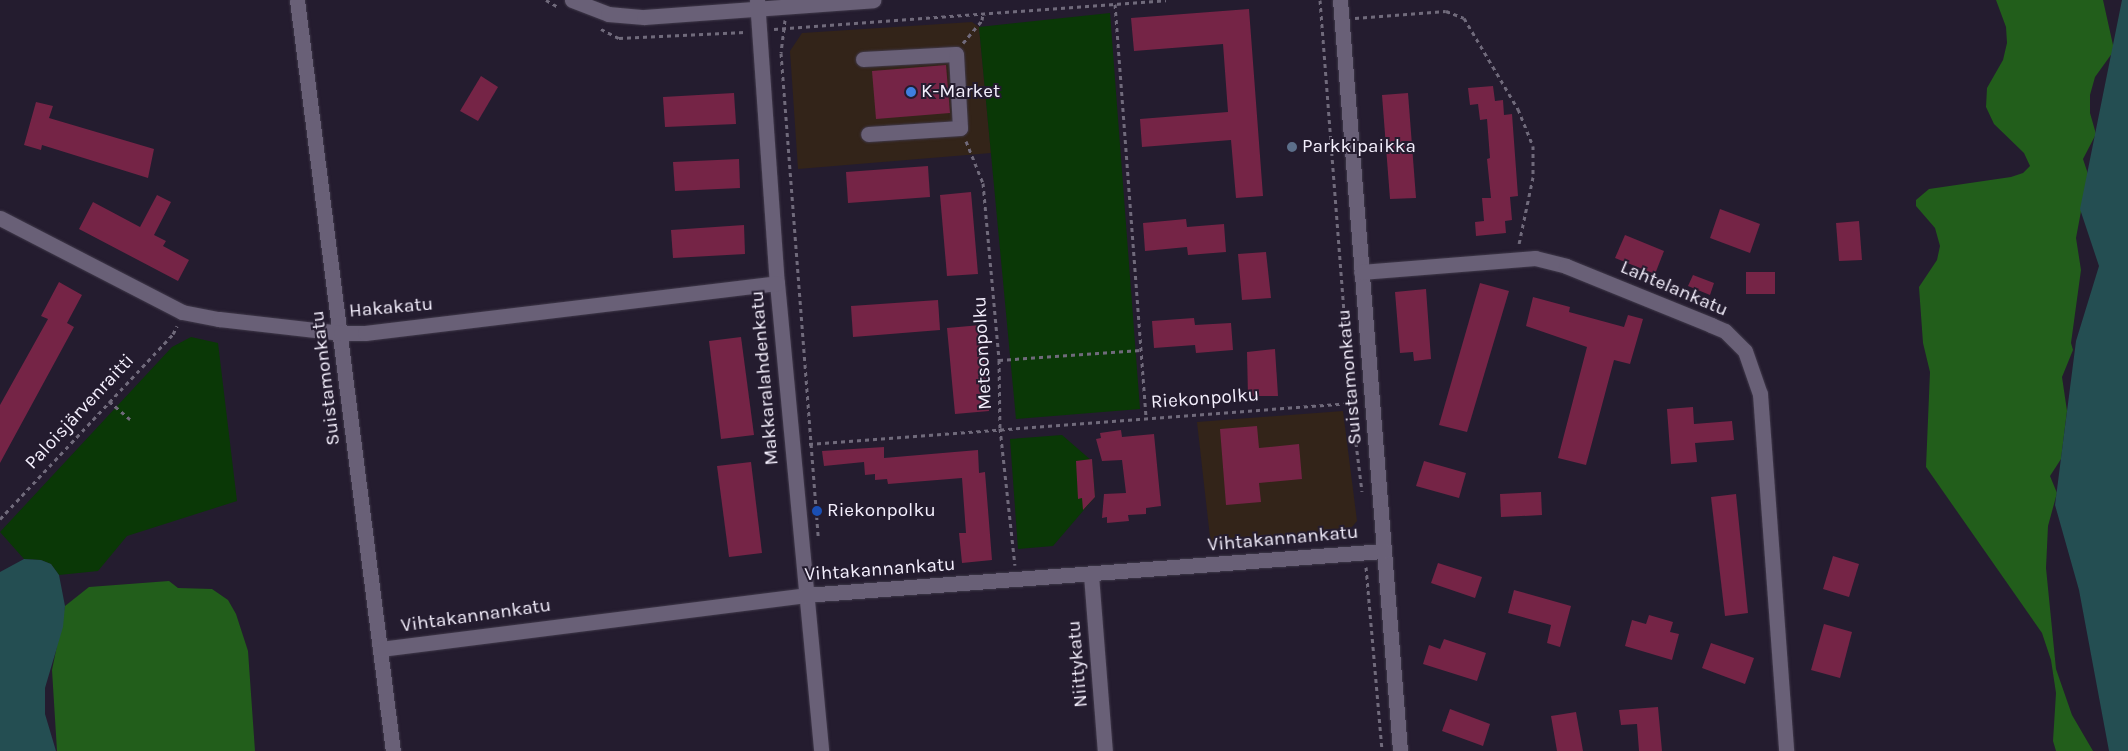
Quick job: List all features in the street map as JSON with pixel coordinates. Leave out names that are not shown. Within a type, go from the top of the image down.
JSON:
[{"type":"street","name":"Suistamonkatu","points":[[297,0],[393,751]]},
{"type":"street","points":[[567,4],[627,16],[757,4],[785,7],[873,0]]},
{"type":"street","name":"Suistamonkatu","points":[[1340,0],[1400,751]]},
{"type":"street","name":"Makkaralahdenkatu","points":[[757,4],[777,283],[820,751]]},
{"type":"street","points":[[863,59],[956,54],[960,128],[868,134]]},
{"type":"street","name":"Hakakatu","points":[[0,218],[182,312],[219,319],[341,333],[365,333],[777,283]]},
{"type":"street","name":"Lahtelankatu","points":[[1361,272],[1519,257],[1566,266],[1711,325],[1733,338],[1751,361],[1760,394],[1786,751]]},
{"type":"street","name":"Vihtakannankatu","points":[[380,649],[805,595],[1015,574],[1090,574],[1384,551]]},
{"type":"street","name":"Niittykatu","points":[[1090,574],[1105,751]]},
{"type":"path","points":[[546,0],[567,4]]},
{"type":"path","points":[[593,25],[619,38],[759,31],[1166,0]]},
{"type":"path","points":[[1320,0],[1351,403],[1363,501]]},
{"type":"path","points":[[1115,4],[1146,416]]},
{"type":"path","points":[[785,7],[786,28],[781,53],[819,547]]},
{"type":"path","points":[[1342,20],[1446,11],[1464,18],[1518,108],[1533,146],[1533,177],[1519,257]]},
{"type":"path","points":[[956,54],[982,20],[983,13]]},
{"type":"path","name":"Metsonpolku","points":[[960,128],[983,183],[999,360],[1000,428],[1015,574]]},
{"type":"path","name":"Paloisjärvenraitti","points":[[0,519],[173,334],[178,323]]},
{"type":"path","points":[[999,360],[1141,350]]},
{"type":"path","points":[[109,401],[130,419]]},
{"type":"path","name":"Riekonpolku","points":[[792,446],[1146,416],[1351,403]]},
{"type":"path","points":[[1364,552],[1382,751]]},
{"type":"path","points":[[1005,568],[1015,574]]},
{"type":"shaded area","points":[[2122,0],[2128,0],[2128,751],[2109,751],[2079,590],[2055,505],[2076,341],[2099,266],[2080,209]]},
{"type":"shaded area","points":[[972,22],[979,27],[991,153],[798,169],[790,51],[802,33]]},
{"type":"shaded area","points":[[1343,411],[1357,521],[1346,534],[1211,546],[1197,422]]},
{"type":"shaded area","points":[[24,559],[41,560],[51,564],[59,575],[65,606],[63,627],[45,688],[45,714],[56,751],[0,751],[0,572]]},
{"type":"green space","points":[[1996,0],[2103,0],[2113,45],[2113,52],[2095,77],[2090,95],[2090,113],[2096,134],[2083,159],[2088,174],[2076,238],[2081,270],[2071,343],[2073,350],[2062,377],[2067,411],[2061,459],[2050,476],[2057,493],[2048,526],[2046,568],[2056,669],[2072,715],[2093,751],[2056,751],[2053,741],[2056,693],[2051,660],[2042,633],[1926,467],[1930,372],[1923,343],[1919,287],[1937,260],[1940,246],[1935,228],[1916,206],[1916,200],[1929,189],[2011,177],[2023,173],[2030,166],[2024,153],[1994,124],[1986,107],[1987,88],[2003,60],[2007,43],[2006,27]]},
{"type":"green space","points":[[1110,13],[1140,409],[1016,419],[979,27]]},
{"type":"green space","points":[[191,337],[218,343],[237,501],[127,536],[98,571],[59,575],[51,564],[41,560],[24,559],[0,532],[172,347]]},
{"type":"green space","points":[[1062,435],[1092,461],[1095,497],[1053,546],[1018,549],[1010,439]]},
{"type":"green space","points":[[169,581],[178,588],[212,589],[228,600],[236,614],[248,651],[255,751],[57,751],[52,670],[65,606],[89,587]]},
{"type":"building","points":[[1249,9],[1263,196],[1236,198],[1231,140],[1142,147],[1140,119],[1228,112],[1223,44],[1134,51],[1131,18]]},
{"type":"building","name":"K-Market","points":[[946,65],[950,113],[876,119],[872,71]]},
{"type":"building","points":[[481,76],[498,87],[478,121],[460,111]]},
{"type":"building","points":[[1493,86],[1495,101],[1503,100],[1504,115],[1512,114],[1518,196],[1510,197],[1512,220],[1505,221],[1506,233],[1476,236],[1475,222],[1484,221],[1482,198],[1491,198],[1487,159],[1490,158],[1487,119],[1480,120],[1478,104],[1470,105],[1468,88]]},
{"type":"building","points":[[734,93],[736,124],[665,127],[663,97]]},
{"type":"building","points":[[1408,93],[1416,198],[1390,199],[1382,95]]},
{"type":"building","points":[[36,102],[53,106],[49,118],[154,149],[148,178],[42,145],[41,150],[24,145]]},
{"type":"building","points":[[739,159],[740,188],[675,191],[673,162]]},
{"type":"building","points":[[928,166],[930,197],[848,203],[846,172]]},
{"type":"building","points":[[971,192],[978,274],[947,276],[940,195]]},
{"type":"building","points":[[157,195],[171,202],[154,235],[166,241],[163,246],[189,260],[178,281],[79,229],[93,202],[140,227]]},
{"type":"building","points":[[1720,209],[1760,224],[1750,253],[1710,238]]},
{"type":"building","points":[[1186,219],[1187,227],[1224,224],[1226,252],[1188,255],[1187,247],[1145,251],[1143,223]]},
{"type":"building","points":[[1859,221],[1862,260],[1839,261],[1836,223]]},
{"type":"building","points":[[744,225],[745,254],[673,258],[671,230]]},
{"type":"building","points":[[1625,235],[1664,251],[1655,274],[1615,258]]},
{"type":"building","points":[[1266,252],[1271,298],[1242,300],[1238,254]]},
{"type":"building","points":[[1746,272],[1775,272],[1775,294],[1746,294]]},
{"type":"building","points":[[1693,275],[1714,283],[1710,295],[1688,286]]},
{"type":"building","points":[[59,282],[82,295],[67,323],[74,327],[0,463],[0,405],[48,319],[41,316]]},
{"type":"building","points":[[1480,283],[1509,291],[1467,432],[1439,425]]},
{"type":"building","points":[[1426,289],[1431,359],[1414,361],[1413,352],[1400,353],[1395,292]]},
{"type":"building","points":[[1533,297],[1570,307],[1569,312],[1624,327],[1628,315],[1643,319],[1630,364],[1614,360],[1586,465],[1558,458],[1587,347],[1526,326]]},
{"type":"building","points":[[938,300],[940,330],[853,337],[851,306]]},
{"type":"building","points":[[1194,318],[1195,325],[1231,323],[1233,350],[1196,353],[1195,345],[1154,348],[1152,321]]},
{"type":"building","points":[[981,325],[989,411],[955,414],[947,328]]},
{"type":"building","points":[[741,337],[754,435],[721,439],[709,341]]},
{"type":"building","points":[[1275,349],[1278,396],[1248,396],[1247,352]]},
{"type":"building","points":[[1693,407],[1694,424],[1732,421],[1734,440],[1695,443],[1697,462],[1671,464],[1667,409]]},
{"type":"building","points":[[1257,426],[1259,448],[1299,444],[1302,479],[1259,483],[1261,502],[1226,505],[1220,429]]},
{"type":"building","points":[[1121,430],[1122,437],[1154,434],[1161,506],[1146,508],[1146,514],[1128,515],[1129,521],[1107,523],[1107,517],[1102,518],[1104,494],[1126,493],[1122,460],[1102,461],[1096,439],[1101,438],[1100,433]]},
{"type":"building","points":[[884,447],[884,458],[978,450],[979,473],[985,472],[992,560],[962,563],[959,533],[966,533],[962,478],[888,484],[887,479],[875,480],[875,474],[865,475],[864,462],[824,466],[822,451]]},
{"type":"building","points":[[1092,459],[1095,497],[1083,510],[1082,498],[1078,499],[1076,461]]},
{"type":"building","points":[[1424,461],[1466,473],[1459,498],[1416,486]]},
{"type":"building","points":[[751,462],[762,553],[729,557],[717,466]]},
{"type":"building","points":[[1541,492],[1542,515],[1501,517],[1500,494]]},
{"type":"building","points":[[1736,494],[1748,613],[1725,616],[1711,497]]},
{"type":"building","points":[[1833,556],[1859,564],[1849,597],[1823,589]]},
{"type":"building","points":[[1438,563],[1482,577],[1475,598],[1431,583]]},
{"type":"building","points":[[1514,590],[1571,606],[1560,647],[1547,643],[1551,625],[1508,613]]},
{"type":"building","points":[[1649,615],[1673,622],[1670,632],[1679,634],[1672,660],[1625,646],[1632,620],[1646,624]]},
{"type":"building","points":[[1824,624],[1852,632],[1840,678],[1811,670]]},
{"type":"building","points":[[1444,639],[1486,653],[1477,681],[1423,664],[1429,645],[1440,649]]},
{"type":"building","points":[[1711,643],[1754,658],[1745,684],[1702,668]]},
{"type":"building","points":[[1658,707],[1662,751],[1639,751],[1637,724],[1621,725],[1619,710]]},
{"type":"building","points":[[1450,709],[1490,724],[1483,746],[1442,731]]},
{"type":"building","points":[[1576,712],[1583,751],[1557,751],[1551,716]]},
{"type":"place","name":"K-Market","points":[[911,92]]},
{"type":"place","name":"Parkkipaikka","points":[[1292,147]]},
{"type":"place","name":"Riekonpolku","points":[[817,511]]}]
